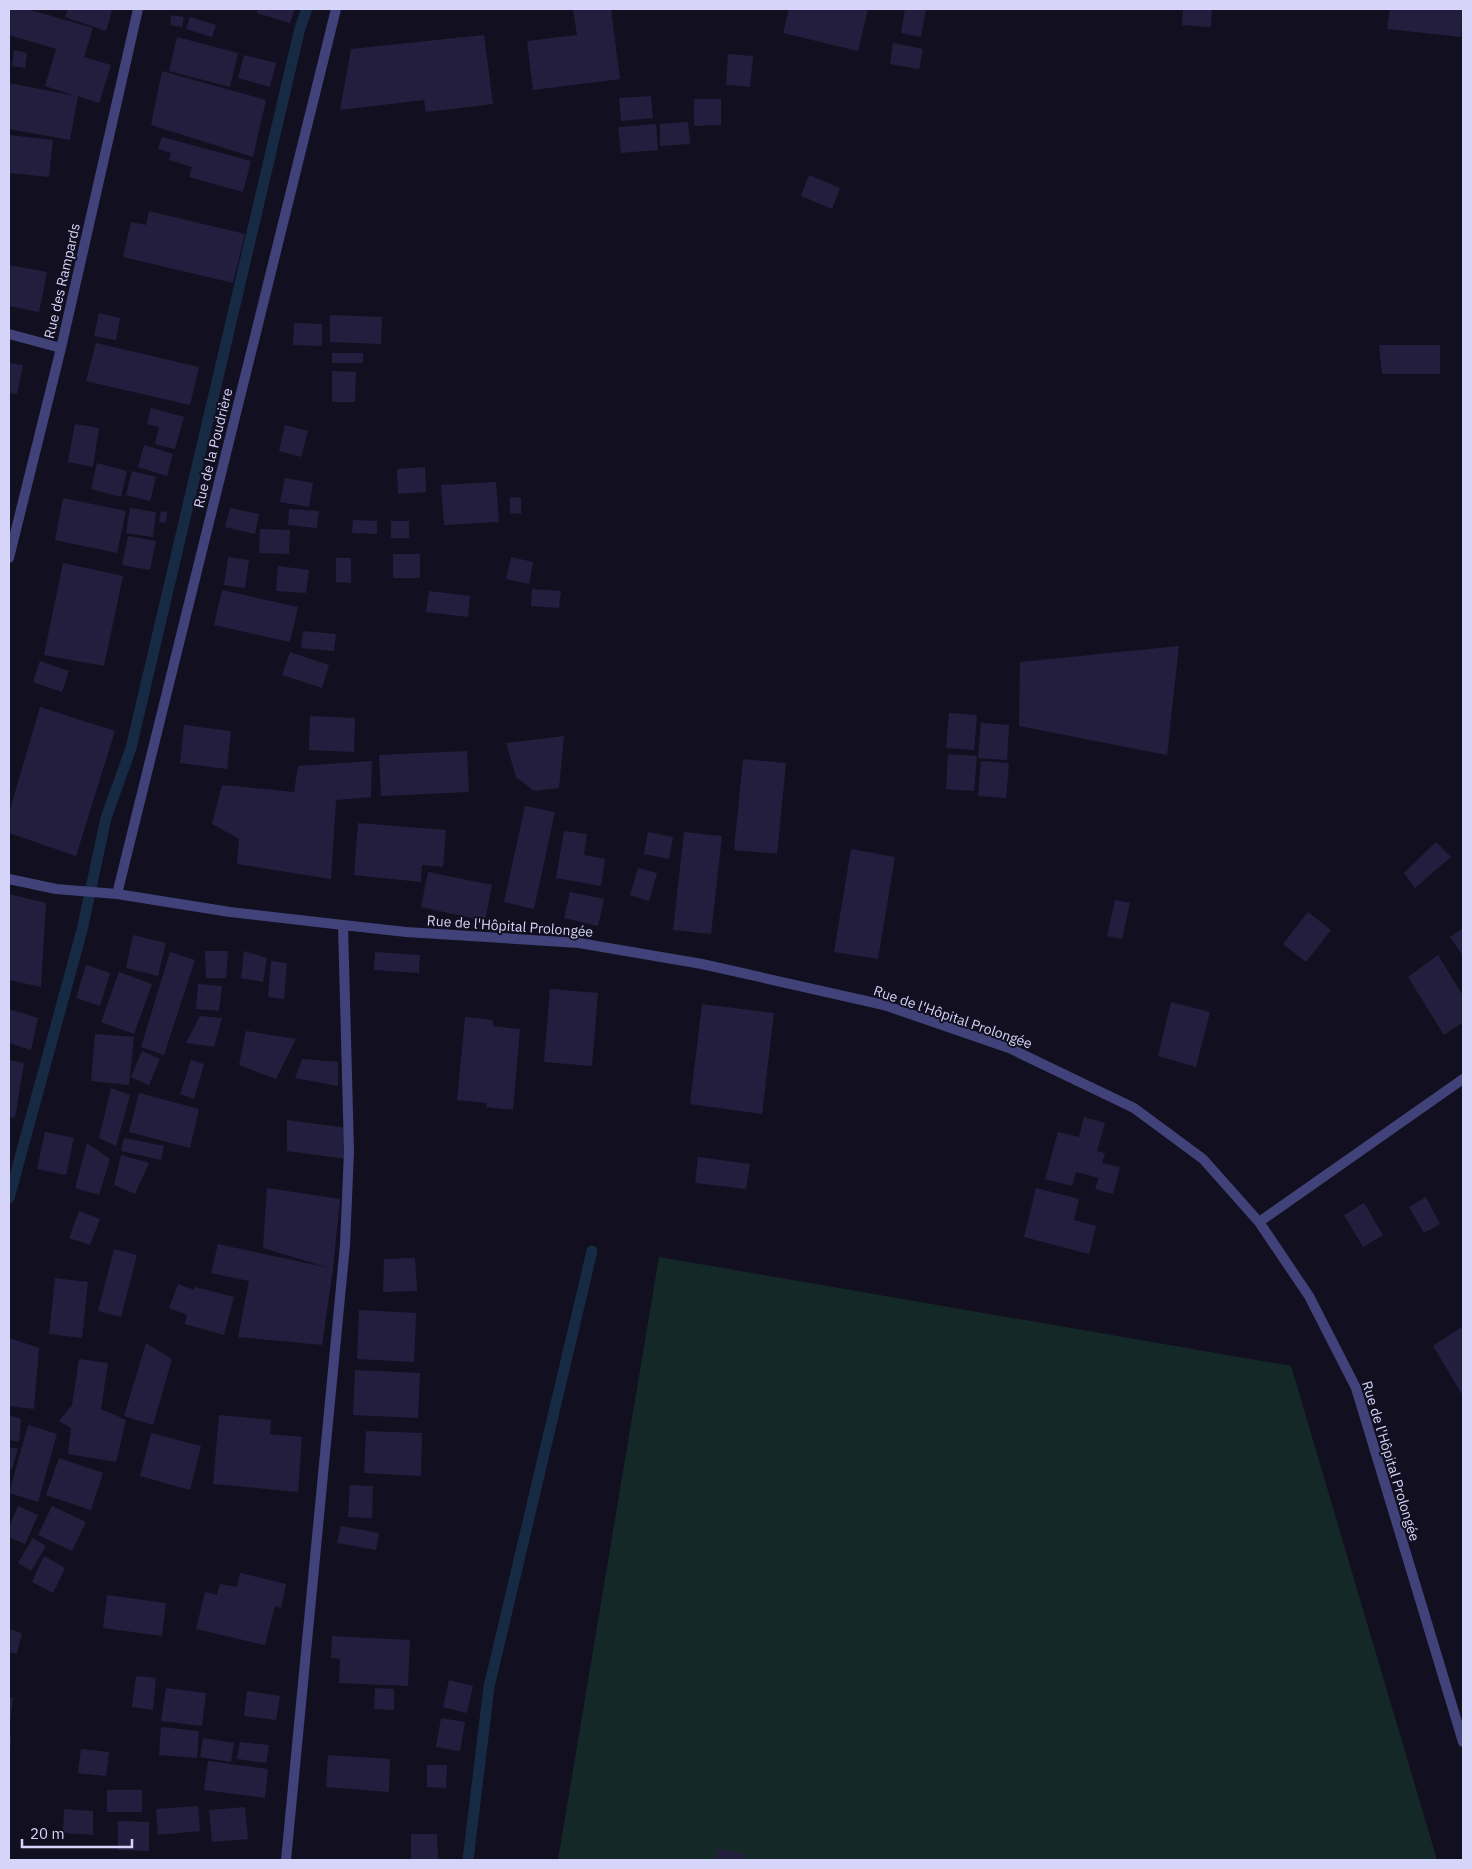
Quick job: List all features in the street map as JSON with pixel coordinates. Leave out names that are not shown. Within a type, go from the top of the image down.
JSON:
[{"type":"street","name":"Rue des Rampards","points":[[9,558],[61,348],[138,9]]},
{"type":"street","name":"Rue de la Poudrière","points":[[117,894],[336,9]]},
{"type":"street","points":[[9,334],[61,348]]},
{"type":"street","name":"Rue de l'Hôpital Prolongée","points":[[9,879],[56,889],[117,894],[230,912],[406,932],[579,942],[702,964],[884,1005],[1009,1048],[1134,1108],[1203,1159],[1259,1222],[1310,1296],[1356,1388],[1463,1742]]},
{"type":"street","points":[[286,1860],[346,1245],[350,1151],[343,925]]},
{"type":"street","points":[[1259,1222],[1463,1079]]},
{"type":"green space","points":[[659,1257],[1291,1366],[1437,1860],[558,1860]]},
{"type":"building","points":[[9,9],[27,9],[93,28],[84,57],[111,65],[99,103],[78,96],[70,140],[9,129],[9,83],[76,96],[45,86],[56,49],[9,35]]},
{"type":"building","points":[[68,9],[106,9],[112,11],[106,31],[65,17]]},
{"type":"building","points":[[258,9],[295,9],[290,23],[257,13]]},
{"type":"building","points":[[573,9],[611,9],[620,79],[533,90],[527,41],[577,35]]},
{"type":"building","points":[[789,9],[868,9],[858,51],[783,33]]},
{"type":"building","points":[[905,9],[926,9],[921,37],[901,33]]},
{"type":"building","points":[[1183,9],[1212,9],[1211,27],[1182,25]]},
{"type":"building","points":[[1390,9],[1463,9],[1461,37],[1387,29]]},
{"type":"building","points":[[171,15],[184,17],[182,27],[170,25]]},
{"type":"building","points":[[190,17],[216,25],[212,37],[186,29]]},
{"type":"building","points":[[484,35],[493,104],[426,112],[424,100],[340,110],[351,49]]},
{"type":"building","points":[[177,37],[238,53],[230,87],[169,71]]},
{"type":"building","points":[[893,43],[923,49],[919,69],[890,64]]},
{"type":"building","points":[[14,50],[27,53],[25,68],[12,66]]},
{"type":"building","points":[[728,54],[753,56],[750,87],[726,85]]},
{"type":"building","points":[[244,55],[276,63],[270,87],[238,78]]},
{"type":"building","points":[[162,71],[266,100],[253,157],[151,125]]},
{"type":"building","points":[[651,96],[653,118],[621,121],[619,98]]},
{"type":"building","points":[[694,99],[721,99],[721,125],[694,126]]},
{"type":"building","points":[[688,122],[690,144],[660,146],[660,124]]},
{"type":"building","points":[[656,124],[658,150],[621,153],[618,127]]},
{"type":"building","points":[[9,135],[53,140],[49,177],[9,173]]},
{"type":"building","points":[[162,137],[251,161],[243,192],[189,177],[192,167],[169,160],[171,153],[158,149]]},
{"type":"building","points":[[809,175],[840,188],[832,209],[801,196]]},
{"type":"building","points":[[149,211],[245,234],[233,283],[123,257],[131,222],[146,225]]},
{"type":"building","points":[[9,265],[47,272],[39,312],[9,306]]},
{"type":"building","points":[[99,313],[120,318],[116,340],[94,336]]},
{"type":"building","points":[[330,315],[382,317],[381,344],[330,342]]},
{"type":"building","points":[[294,323],[322,324],[322,346],[293,345]]},
{"type":"building","points":[[96,343],[199,367],[190,405],[86,381]]},
{"type":"building","points":[[1379,345],[1440,345],[1440,374],[1382,374]]},
{"type":"building","points":[[332,353],[363,353],[363,363],[332,363]]},
{"type":"building","points":[[9,363],[23,365],[17,394],[9,393]]},
{"type":"building","points":[[332,371],[356,372],[355,402],[332,402]]},
{"type":"building","points":[[151,408],[184,417],[175,449],[155,444],[159,427],[147,424]]},
{"type":"building","points":[[75,424],[99,428],[93,467],[68,462]]},
{"type":"building","points":[[285,425],[308,431],[301,457],[279,451]]},
{"type":"building","points":[[144,445],[173,454],[167,476],[138,467]]},
{"type":"building","points":[[97,463],[127,471],[121,497],[91,489]]},
{"type":"building","points":[[425,467],[426,492],[398,494],[397,469]]},
{"type":"building","points":[[132,471],[156,477],[150,501],[126,495]]},
{"type":"building","points":[[285,478],[313,483],[309,507],[280,502]]},
{"type":"building","points":[[496,482],[499,522],[444,525],[441,485]]},
{"type":"building","points":[[510,497],[521,498],[521,514],[510,513]]},
{"type":"building","points":[[63,498],[126,511],[117,553],[55,540]]},
{"type":"building","points":[[130,508],[156,512],[153,537],[126,533]]},
{"type":"building","points":[[230,508],[259,514],[255,534],[225,527]]},
{"type":"building","points":[[289,509],[319,511],[317,528],[288,525]]},
{"type":"building","points":[[161,511],[167,512],[166,523],[159,522]]},
{"type":"building","points":[[353,520],[377,521],[377,534],[352,533]]},
{"type":"building","points":[[391,521],[409,521],[409,538],[391,538]]},
{"type":"building","points":[[260,529],[290,530],[289,554],[259,553]]},
{"type":"building","points":[[128,536],[156,541],[150,570],[122,565]]},
{"type":"building","points":[[393,554],[420,554],[420,578],[393,578]]},
{"type":"building","points":[[228,557],[249,560],[245,588],[224,585]]},
{"type":"building","points":[[511,557],[533,562],[529,584],[506,579]]},
{"type":"building","points":[[336,558],[351,558],[351,583],[336,582]]},
{"type":"building","points":[[63,563],[123,576],[104,666],[44,655]]},
{"type":"building","points":[[278,566],[309,570],[306,593],[276,591]]},
{"type":"building","points":[[532,589],[561,591],[559,608],[531,606]]},
{"type":"building","points":[[222,590],[298,607],[290,642],[214,625]]},
{"type":"building","points":[[429,591],[470,596],[468,617],[426,612]]},
{"type":"building","points":[[303,631],[336,634],[334,651],[301,648]]},
{"type":"building","points":[[1179,646],[1167,755],[1019,726],[1020,662]]},
{"type":"building","points":[[290,652],[329,665],[322,688],[282,675]]},
{"type":"building","points":[[40,661],[69,671],[62,692],[33,682]]},
{"type":"building","points":[[40,707],[115,731],[76,856],[9,833],[9,813]]},
{"type":"building","points":[[949,713],[977,715],[974,750],[946,748]]},
{"type":"building","points":[[310,716],[355,718],[354,752],[309,750]]},
{"type":"building","points":[[981,723],[1009,725],[1007,760],[978,758]]},
{"type":"building","points":[[184,725],[231,731],[227,769],[180,763]]},
{"type":"building","points":[[564,736],[559,788],[534,791],[516,777],[506,743]]},
{"type":"building","points":[[467,751],[469,792],[381,796],[379,755]]},
{"type":"building","points":[[948,754],[977,756],[974,791],[946,789]]},
{"type":"building","points":[[743,759],[786,763],[777,854],[734,850]]},
{"type":"building","points":[[372,761],[371,797],[336,800],[331,879],[237,864],[239,839],[212,824],[222,785],[294,792],[298,766]]},
{"type":"building","points":[[981,761],[1009,763],[1006,798],[978,796]]},
{"type":"building","points":[[525,806],[555,812],[534,909],[504,902]]},
{"type":"building","points":[[358,823],[446,830],[443,867],[422,865],[421,882],[354,875]]},
{"type":"building","points":[[564,831],[587,834],[584,855],[605,859],[601,886],[556,878]]},
{"type":"building","points":[[648,832],[673,837],[669,859],[644,854]]},
{"type":"building","points":[[684,832],[722,836],[711,934],[673,930]]},
{"type":"building","points":[[1436,842],[1451,857],[1415,888],[1404,873]]},
{"type":"building","points":[[851,849],[895,857],[878,959],[834,952]]},
{"type":"building","points":[[638,868],[657,873],[649,901],[630,895]]},
{"type":"building","points":[[428,872],[492,885],[485,921],[421,907]]},
{"type":"building","points":[[570,892],[604,899],[598,926],[564,918]]},
{"type":"building","points":[[9,894],[46,903],[41,987],[9,980]]},
{"type":"building","points":[[1115,900],[1130,903],[1122,939],[1107,936]]},
{"type":"building","points":[[1308,912],[1331,930],[1306,962],[1283,944]]},
{"type":"building","points":[[1463,928],[1463,956],[1450,937]]},
{"type":"building","points":[[133,935],[166,943],[158,976],[126,968]]},
{"type":"building","points":[[205,951],[228,951],[226,978],[206,978]]},
{"type":"building","points":[[244,951],[267,958],[263,982],[241,978]]},
{"type":"building","points":[[170,952],[195,960],[164,1055],[141,1047]]},
{"type":"building","points":[[375,952],[420,955],[419,973],[374,970]]},
{"type":"building","points":[[1438,955],[1463,996],[1463,1022],[1444,1035],[1408,977]]},
{"type":"building","points":[[271,961],[287,963],[284,999],[268,997]]},
{"type":"building","points":[[86,965],[110,973],[100,1006],[76,998]]},
{"type":"building","points":[[119,972],[152,984],[134,1034],[101,1022]]},
{"type":"building","points":[[198,984],[222,986],[219,1011],[196,1009]]},
{"type":"building","points":[[550,989],[598,993],[592,1066],[544,1062]]},
{"type":"building","points":[[1171,1002],[1210,1012],[1196,1067],[1158,1056]]},
{"type":"building","points":[[702,1004],[774,1013],[762,1114],[690,1104]]},
{"type":"building","points":[[9,1009],[38,1018],[31,1050],[9,1043]]},
{"type":"building","points":[[200,1016],[222,1018],[214,1047],[186,1043]]},
{"type":"building","points":[[465,1017],[493,1020],[493,1026],[520,1029],[513,1110],[486,1107],[487,1103],[457,1100]]},
{"type":"building","points":[[246,1031],[296,1039],[276,1079],[239,1065]]},
{"type":"building","points":[[95,1034],[134,1037],[129,1085],[91,1081]]},
{"type":"building","points":[[142,1051],[160,1059],[149,1085],[131,1077]]},
{"type":"building","points":[[302,1059],[338,1062],[338,1086],[295,1078]]},
{"type":"building","points":[[9,1060],[24,1063],[15,1118],[9,1117]]},
{"type":"building","points":[[191,1060],[204,1064],[194,1099],[180,1094]]},
{"type":"building","points":[[111,1088],[130,1095],[116,1146],[99,1138]]},
{"type":"building","points":[[139,1093],[199,1109],[190,1148],[129,1132]]},
{"type":"building","points":[[1084,1117],[1105,1123],[1097,1151],[1105,1153],[1102,1163],[1120,1167],[1113,1194],[1095,1189],[1099,1178],[1076,1172],[1072,1186],[1045,1179],[1058,1132],[1079,1137]]},
{"type":"building","points":[[287,1120],[348,1128],[347,1159],[287,1151]]},
{"type":"building","points":[[45,1132],[74,1138],[66,1175],[37,1169]]},
{"type":"building","points":[[124,1138],[164,1146],[161,1160],[121,1151]]},
{"type":"building","points":[[87,1143],[110,1159],[99,1195],[75,1188]]},
{"type":"building","points":[[121,1155],[149,1163],[135,1194],[114,1185]]},
{"type":"building","points":[[698,1157],[750,1164],[746,1189],[695,1183]]},
{"type":"building","points":[[267,1188],[340,1199],[333,1269],[322,1345],[238,1337],[249,1281],[211,1273],[218,1244],[329,1268],[263,1248]]},
{"type":"building","points":[[1036,1188],[1079,1199],[1074,1220],[1096,1226],[1089,1254],[1024,1237]]},
{"type":"building","points":[[1426,1197],[1440,1224],[1424,1233],[1409,1207]]},
{"type":"building","points":[[1364,1203],[1383,1235],[1363,1247],[1344,1215]]},
{"type":"building","points":[[79,1211],[100,1219],[90,1245],[69,1238]]},
{"type":"building","points":[[114,1249],[137,1255],[121,1317],[98,1311]]},
{"type":"building","points":[[415,1258],[417,1291],[383,1292],[384,1259]]},
{"type":"building","points":[[55,1278],[88,1282],[82,1338],[49,1334]]},
{"type":"building","points":[[178,1284],[194,1290],[195,1287],[234,1297],[224,1335],[185,1324],[187,1315],[169,1308]]},
{"type":"building","points":[[359,1310],[416,1313],[414,1362],[357,1359]]},
{"type":"building","points":[[1463,1326],[1463,1396],[1433,1346]]},
{"type":"building","points":[[9,1338],[39,1348],[34,1409],[9,1406]]},
{"type":"building","points":[[146,1343],[172,1359],[153,1425],[124,1416]]},
{"type":"building","points":[[79,1359],[108,1363],[101,1409],[126,1420],[116,1462],[68,1454],[71,1428],[59,1421],[72,1405]]},
{"type":"building","points":[[355,1370],[420,1373],[418,1418],[353,1415]]},
{"type":"building","points":[[9,1415],[21,1419],[19,1442],[9,1440]]},
{"type":"building","points":[[219,1415],[271,1420],[270,1434],[302,1437],[298,1492],[213,1484]]},
{"type":"building","points":[[28,1425],[57,1434],[38,1502],[9,1493]]},
{"type":"building","points":[[366,1431],[422,1433],[421,1476],[364,1473]]},
{"type":"building","points":[[151,1433],[201,1446],[190,1490],[140,1476]]},
{"type":"building","points":[[9,1447],[18,1449],[12,1469],[9,1468]]},
{"type":"building","points":[[59,1458],[103,1473],[91,1510],[46,1495]]},
{"type":"building","points":[[350,1485],[373,1486],[372,1518],[348,1517]]},
{"type":"building","points":[[18,1506],[38,1515],[25,1544],[9,1537],[9,1527]]},
{"type":"building","points":[[52,1506],[86,1522],[72,1551],[38,1535]]},
{"type":"building","points":[[341,1526],[379,1533],[376,1550],[337,1543]]},
{"type":"building","points":[[33,1538],[46,1546],[31,1571],[18,1563]]},
{"type":"building","points":[[44,1556],[65,1568],[53,1593],[32,1582]]},
{"type":"building","points":[[240,1573],[286,1584],[281,1608],[275,1606],[265,1645],[196,1629],[205,1592],[217,1595],[220,1584],[237,1587]]},
{"type":"building","points":[[107,1595],[166,1603],[162,1636],[103,1628]]},
{"type":"building","points":[[9,1629],[22,1633],[17,1654],[9,1652]]},
{"type":"building","points":[[332,1636],[410,1640],[408,1686],[339,1683],[340,1659],[331,1658]]},
{"type":"building","points":[[136,1676],[156,1678],[153,1710],[132,1707]]},
{"type":"building","points":[[449,1680],[473,1686],[467,1713],[443,1707]]},
{"type":"building","points":[[166,1688],[206,1693],[202,1726],[161,1721]]},
{"type":"building","points":[[375,1688],[394,1689],[394,1710],[374,1709]]},
{"type":"building","points":[[247,1691],[280,1696],[276,1720],[244,1716]]},
{"type":"building","points":[[9,1698],[13,1698],[10,1723],[9,1723]]},
{"type":"building","points":[[441,1718],[465,1722],[460,1751],[436,1747]]},
{"type":"building","points":[[161,1727],[199,1731],[197,1758],[159,1755]]},
{"type":"building","points":[[9,1736],[11,1736],[10,1756],[9,1756]]},
{"type":"building","points":[[203,1738],[234,1743],[231,1762],[200,1757]]},
{"type":"building","points":[[240,1742],[269,1745],[266,1763],[237,1759]]},
{"type":"building","points":[[81,1749],[109,1752],[106,1776],[78,1773]]},
{"type":"building","points":[[328,1755],[390,1759],[389,1792],[326,1787]]},
{"type":"building","points":[[208,1761],[268,1769],[265,1798],[204,1790]]},
{"type":"building","points":[[427,1765],[447,1765],[446,1788],[427,1787]]},
{"type":"building","points":[[107,1790],[142,1790],[142,1812],[107,1812]]},
{"type":"building","points":[[198,1806],[200,1831],[158,1835],[156,1809]]},
{"type":"building","points":[[245,1807],[248,1839],[212,1842],[209,1810]]},
{"type":"building","points":[[64,1809],[93,1811],[93,1835],[63,1833]]},
{"type":"building","points":[[118,1821],[149,1822],[149,1851],[118,1850]]},
{"type":"building","points":[[411,1834],[437,1834],[438,1860],[411,1860]]},
{"type":"building","points":[[718,1849],[746,1854],[745,1860],[716,1860]]},
{"type":"waterway","points":[[9,1198],[82,930],[106,818],[131,748],[300,28],[307,9]]},
{"type":"waterway","points":[[468,1860],[489,1687],[592,1251]]}]
